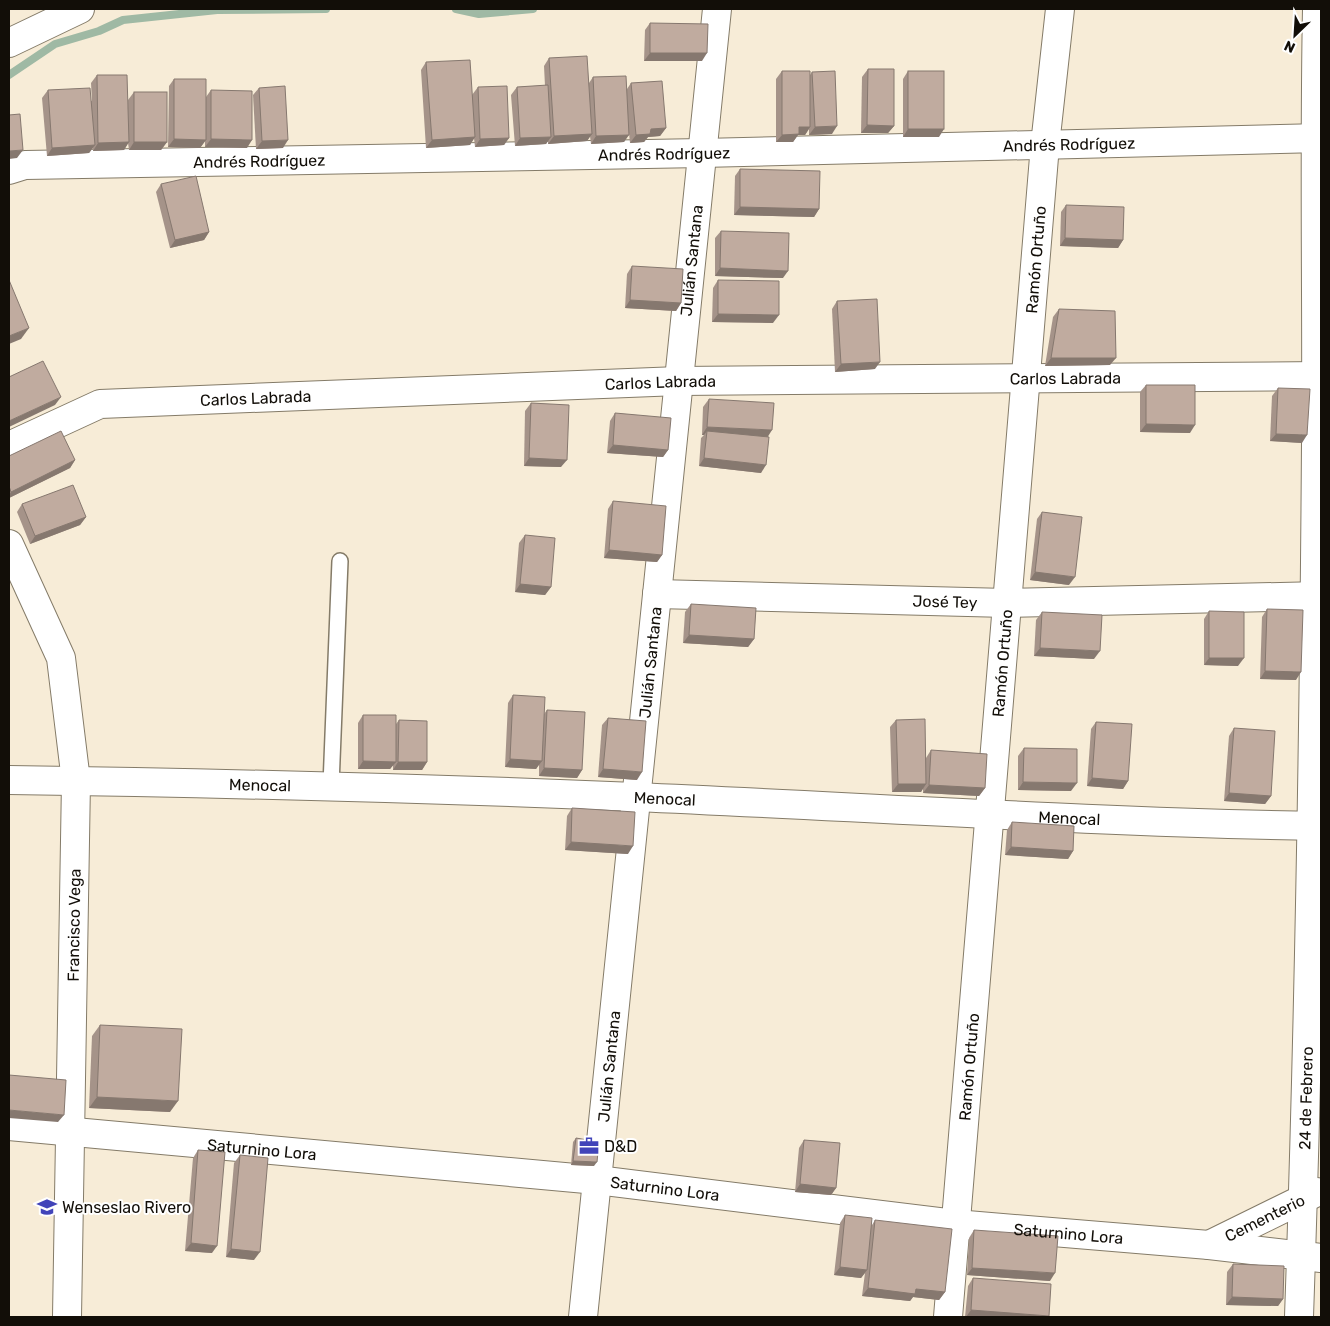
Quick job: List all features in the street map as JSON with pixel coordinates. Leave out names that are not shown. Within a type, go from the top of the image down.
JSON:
[{"type":"street","points":[[9,43],[80,9]]},
{"type":"street","name":"Julián Santana","points":[[583,1317],[717,9]]},
{"type":"street","name":"Ramón Ortuño","points":[[948,1317],[1045,145],[1060,9]]},
{"type":"street","name":"24 de Febrero","points":[[1299,1317],[1311,1257],[1312,1194],[1317,826],[1319,376],[1317,9]]},
{"type":"street","name":"Andrés Rodríguez","points":[[9,170],[24,165],[702,153],[1318,138]]},
{"type":"street","name":"Carlos Labrada","points":[[9,446],[100,404],[679,381],[1026,380],[1319,376]]},
{"type":"street","name":"Francisco Vega","points":[[9,544],[61,658],[76,781],[67,1317]]},
{"type":"street","name":"José Tey","points":[[657,594],[1007,603],[1318,596]]},
{"type":"street","name":"Menocal","points":[[9,780],[330,785],[636,797],[990,815],[1317,826]]},
{"type":"street","name":"Saturnino Lora","points":[[9,1126],[597,1180],[956,1224],[1209,1245],[1311,1257]]},
{"type":"street","name":"Cementerio","points":[[1209,1245],[1312,1194]]},
{"type":"lane","points":[[330,785],[340,561]]},
{"type":"building","points":[[650,23],[708,24],[707,53],[650,53]]},
{"type":"building","points":[[587,56],[592,134],[554,136],[549,58]]},
{"type":"building","points":[[470,60],[475,137],[432,140],[426,62]]},
{"type":"building","points":[[868,69],[894,69],[894,126],[867,125]]},
{"type":"building","points":[[782,71],[810,71],[810,127],[799,127],[799,134],[782,135]]},
{"type":"building","points":[[835,71],[837,126],[815,127],[812,72]]},
{"type":"building","points":[[908,71],[944,71],[944,129],[908,129]]},
{"type":"building","points":[[97,75],[127,75],[129,142],[98,143]]},
{"type":"building","points":[[626,76],[629,135],[596,136],[593,77]]},
{"type":"building","points":[[174,79],[206,79],[206,140],[174,139]]},
{"type":"building","points":[[662,81],[666,128],[651,129],[650,134],[636,135],[631,83]]},
{"type":"building","points":[[548,85],[551,137],[520,138],[517,87]]},
{"type":"building","points":[[285,86],[288,140],[262,141],[259,88]]},
{"type":"building","points":[[507,86],[509,138],[480,139],[478,87]]},
{"type":"building","points":[[90,88],[95,145],[52,148],[48,90]]},
{"type":"building","points":[[211,90],[252,91],[252,140],[211,139]]},
{"type":"building","points":[[134,92],[167,92],[167,142],[134,142]]},
{"type":"building","points":[[20,114],[23,150],[9,151],[9,115]]},
{"type":"building","points":[[740,169],[820,171],[819,209],[740,207]]},
{"type":"building","points":[[196,176],[209,232],[175,240],[161,184]]},
{"type":"building","points":[[1066,205],[1124,207],[1123,240],[1065,238]]},
{"type":"building","points":[[721,231],[789,233],[788,271],[720,268]]},
{"type":"building","points":[[632,266],[683,269],[681,303],[630,300]]},
{"type":"building","points":[[9,280],[29,328],[9,336]]},
{"type":"building","points":[[718,280],[779,281],[779,315],[718,314]]},
{"type":"building","points":[[877,299],[880,362],[841,364],[837,301]]},
{"type":"building","points":[[1059,309],[1115,311],[1116,358],[1051,358]]},
{"type":"building","points":[[43,361],[61,397],[9,421],[9,377]]},
{"type":"building","points":[[1146,385],[1195,385],[1195,425],[1146,424]]},
{"type":"building","points":[[1278,388],[1310,389],[1307,435],[1276,434]]},
{"type":"building","points":[[709,399],[774,403],[772,430],[707,427]]},
{"type":"building","points":[[531,403],[569,405],[567,460],[529,458]]},
{"type":"building","points":[[615,413],[671,418],[668,450],[613,445]]},
{"type":"building","points":[[61,431],[75,460],[11,492],[9,486],[9,456]]},
{"type":"building","points":[[707,431],[769,437],[766,465],[704,458]]},
{"type":"building","points":[[73,485],[86,517],[35,536],[22,504]]},
{"type":"building","points":[[613,501],[666,506],[662,555],[609,550]]},
{"type":"building","points":[[1042,512],[1082,517],[1075,577],[1035,572]]},
{"type":"building","points":[[525,535],[555,538],[551,587],[520,584]]},
{"type":"building","points":[[691,604],[756,608],[754,639],[689,635]]},
{"type":"building","points":[[1267,609],[1303,610],[1301,672],[1265,671]]},
{"type":"building","points":[[1209,611],[1244,612],[1244,658],[1209,658]]},
{"type":"building","points":[[1042,612],[1102,615],[1100,651],[1040,648]]},
{"type":"building","points":[[513,695],[545,697],[542,761],[510,759]]},
{"type":"building","points":[[547,710],[585,712],[582,770],[544,768]]},
{"type":"building","points":[[363,715],[396,715],[396,762],[363,761]]},
{"type":"building","points":[[608,718],[646,721],[642,772],[603,769]]},
{"type":"building","points":[[925,719],[926,784],[898,784],[896,720]]},
{"type":"building","points":[[399,720],[427,721],[427,762],[398,762]]},
{"type":"building","points":[[1096,722],[1132,724],[1128,781],[1092,778]]},
{"type":"building","points":[[1234,728],[1275,731],[1271,796],[1229,793]]},
{"type":"building","points":[[1024,748],[1077,749],[1077,783],[1023,782]]},
{"type":"building","points":[[931,750],[987,754],[985,788],[929,785]]},
{"type":"building","points":[[572,808],[635,812],[633,846],[571,842]]},
{"type":"building","points":[[1012,822],[1074,826],[1073,851],[1011,847]]},
{"type":"building","points":[[100,1025],[182,1029],[178,1101],[97,1097]]},
{"type":"building","points":[[9,1075],[66,1080],[64,1115],[9,1110]]},
{"type":"building","points":[[576,1138],[599,1142],[597,1162],[573,1161]]},
{"type":"building","points":[[804,1140],[840,1143],[836,1188],[800,1184]]},
{"type":"building","points":[[198,1150],[225,1152],[217,1246],[191,1243]]},
{"type":"building","points":[[240,1155],[268,1158],[260,1252],[231,1249]]},
{"type":"building","points":[[845,1215],[872,1218],[867,1270],[840,1267]]},
{"type":"building","points":[[875,1220],[952,1229],[945,1292],[916,1289],[915,1294],[868,1288]]},
{"type":"building","points":[[974,1230],[1058,1236],[1055,1273],[972,1268]]},
{"type":"building","points":[[1233,1264],[1284,1266],[1283,1299],[1232,1297]]},
{"type":"building","points":[[973,1278],[1051,1284],[1049,1316],[971,1310]]},
{"type":"waterway","points":[[9,75],[55,44],[99,31],[123,20],[217,10],[326,9]]},
{"type":"waterway","points":[[456,9],[479,14],[533,9]]},
{"type":"place","name":"D&D","points":[[589,1146]]},
{"type":"place","name":"Wenseslao Rivero","points":[[47,1207]]}]
